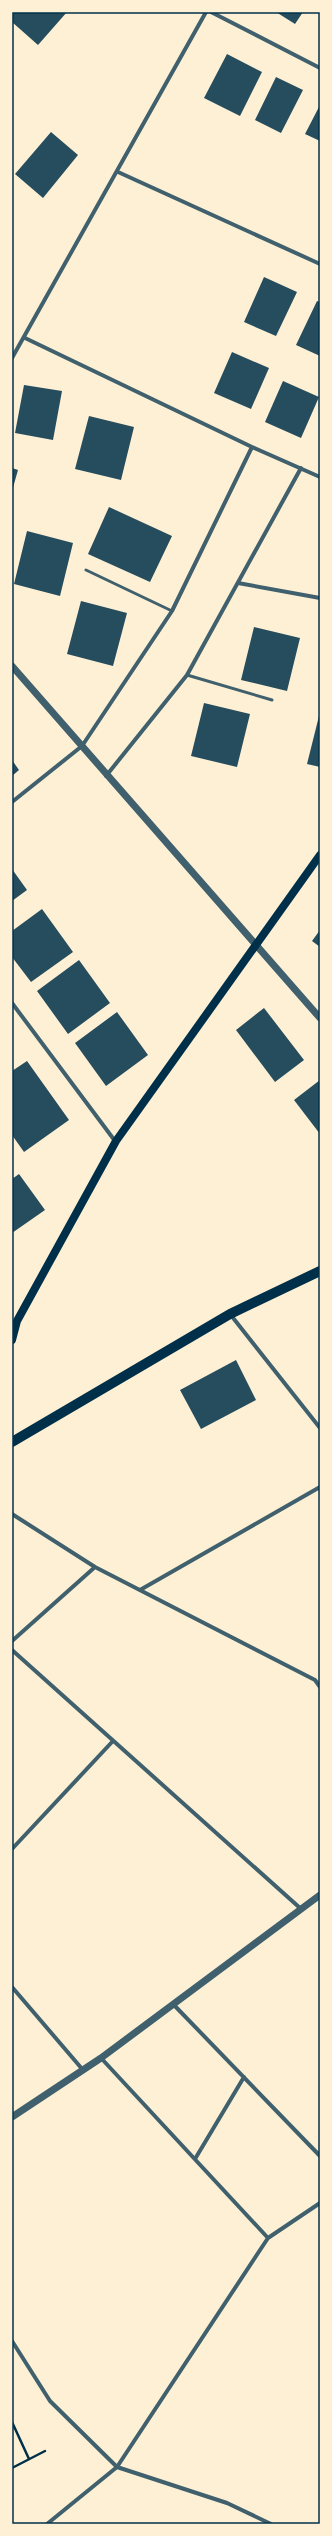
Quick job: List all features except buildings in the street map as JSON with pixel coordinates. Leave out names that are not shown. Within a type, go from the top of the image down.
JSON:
[{"type":"main road","points":[[12,1340],[15,1318],[116,1141],[320,856]]},
{"type":"main road","points":[[12,1442],[230,1314],[320,1271]]},
{"type":"street","points":[[12,358],[25,338],[206,12]]},
{"type":"street","points":[[211,12],[320,68]]},
{"type":"street","points":[[118,172],[320,264]]},
{"type":"street","points":[[25,338],[252,447],[320,476]]},
{"type":"street","points":[[12,802],[82,746],[172,611],[252,447]]},
{"type":"street","points":[[106,776],[187,675],[300,468]]},
{"type":"street","points":[[238,583],[320,598]]},
{"type":"street","points":[[12,666],[82,746],[106,776],[320,1018]]},
{"type":"street","points":[[12,1003],[116,1141]]},
{"type":"street","points":[[230,1314],[320,1428]]},
{"type":"street","points":[[140,1590],[320,1488]]},
{"type":"street","points":[[12,1514],[95,1567],[315,1680],[320,1687]]},
{"type":"street","points":[[12,1641],[95,1567]]},
{"type":"street","points":[[12,1650],[112,1742],[300,1908]]},
{"type":"street","points":[[12,1849],[112,1742]]},
{"type":"street","points":[[12,2117],[101,2058],[300,1908],[320,1895]]},
{"type":"street","points":[[12,1987],[83,2070]]},
{"type":"street","points":[[173,2004],[320,2156]]},
{"type":"street","points":[[101,2058],[268,2238]]},
{"type":"street","points":[[195,2159],[244,2077]]},
{"type":"street","points":[[48,2524],[117,2467],[268,2238],[320,2203]]},
{"type":"street","points":[[12,2341],[50,2401],[117,2467],[227,2503],[271,2524]]},
{"type":"lane","points":[[86,570],[172,611]]},
{"type":"lane","points":[[187,675],[272,700]]},
{"type":"path","points":[[12,2422],[29,2459]]},
{"type":"path","points":[[12,2468],[45,2451]]}]
